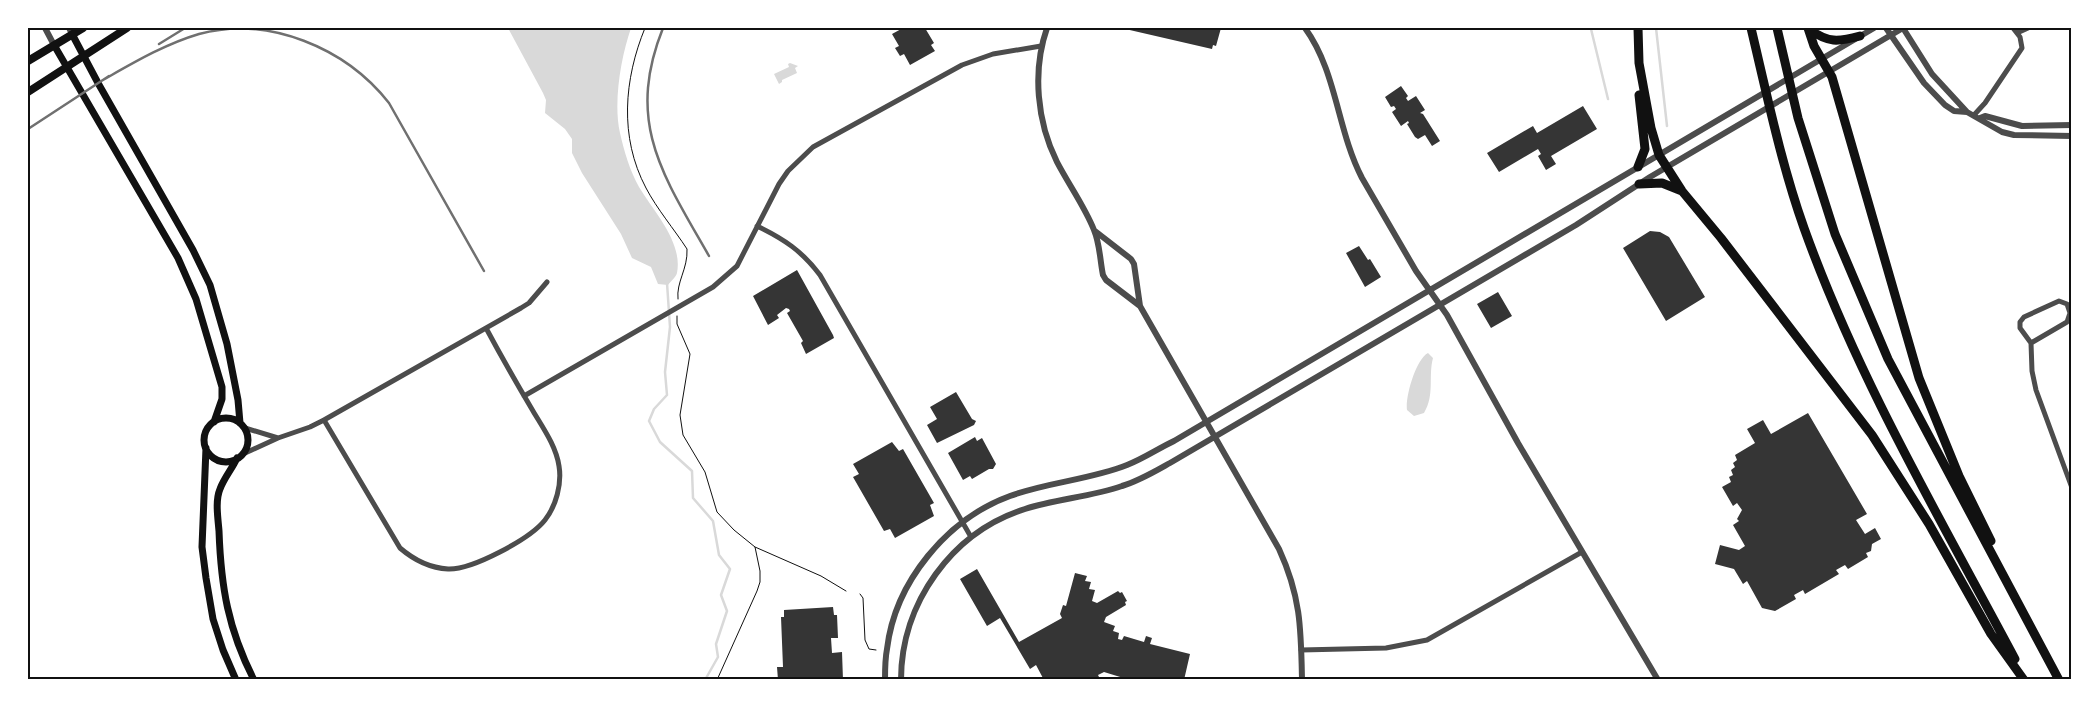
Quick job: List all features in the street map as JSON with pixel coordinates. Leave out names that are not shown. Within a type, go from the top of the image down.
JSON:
[{"type":"highway","points":[[1632,28],[1632,49],[1641,103],[1645,149],[1638,167]]},
{"type":"highway","points":[[1638,28],[1639,63],[1655,148],[1659,155],[1682,191],[1721,238],[1872,435],[1929,524],[1991,634],[2025,680]]},
{"type":"highway","points":[[1751,28],[1776,132],[1804,228],[1852,348],[2025,680]]},
{"type":"highway","points":[[1777,28],[1798,118],[1835,234],[1888,359],[2059,680]]},
{"type":"highway","points":[[1808,28],[1814,46],[1830,71],[1919,378],[1959,476],[1996,553],[2002,574]]},
{"type":"highway","points":[[1808,28],[1821,38],[1831,40],[1842,40],[1860,36]]},
{"type":"highway","points":[[1639,184],[1662,183],[1682,191]]},
{"type":"main road","points":[[28,61],[54,45],[70,31],[82,28]]},
{"type":"main road","points":[[28,92],[127,28]]},
{"type":"main road","points":[[70,31],[193,250],[210,285],[227,344],[243,425],[248,441],[219,490],[220,563],[223,590],[236,640],[254,680]]},
{"type":"main road","points":[[54,45],[178,258],[196,299],[216,361],[222,387],[222,399],[214,422],[205,434],[202,547],[213,619],[223,650],[236,680]]},
{"type":"main road","points":[[214,422],[228,418],[243,425]]},
{"type":"main road","points":[[206,448],[210,454],[223,461],[240,456]]},
{"type":"street","points":[[45,28],[54,45]]},
{"type":"street","points":[[1047,28],[1041,46],[1039,101],[1044,127],[1057,161],[1095,231],[1103,275],[1106,280],[1140,306]]},
{"type":"street","points":[[1304,28],[1318,48],[1325,66],[1354,163],[1429,290],[1440,305],[1658,680]]},
{"type":"street","points":[[885,680],[888,642],[903,596],[928,555],[962,523],[1009,496],[1082,479],[1128,465],[1207,422],[1874,28]]},
{"type":"street","points":[[1886,28],[1935,96],[1954,111],[1985,116],[2022,126],[2072,125]]},
{"type":"street","points":[[901,680],[904,645],[910,622],[920,598],[931,579],[945,562],[971,537],[1004,518],[1023,510],[1121,486],[1144,478],[1576,225],[1639,184],[1903,28],[1932,74],[1974,115],[2002,132],[2014,135],[2072,136]]},
{"type":"street","points":[[1974,115],[1985,104],[2022,48],[2017,33],[2013,28]]},
{"type":"street","points":[[2017,33],[2028,28]]},
{"type":"street","points":[[524,396],[713,287],[737,266],[788,171],[813,147],[962,65],[993,54],[1041,46]]},
{"type":"street","points":[[757,226],[785,239],[809,260],[820,275],[971,537]]},
{"type":"street","points":[[1095,231],[1131,259],[1134,264],[1140,306],[1280,549],[1290,572],[1298,602],[1302,680]]},
{"type":"street","points":[[240,456],[278,438],[324,420],[486,328],[529,303],[546,282]]},
{"type":"street","points":[[2031,344],[2067,322],[2070,313],[2067,304],[2058,301],[2024,317],[2020,322],[2020,328],[2031,344],[2032,371],[2036,390],[2072,488]]},
{"type":"street","points":[[324,420],[400,548],[407,554],[436,568],[458,569],[480,562],[521,539],[544,521],[554,503],[560,477],[559,465],[551,442],[486,328]]},
{"type":"street","points":[[243,425],[278,438]]},
{"type":"street","points":[[1301,650],[1386,648],[1427,640],[1582,552]]},
{"type":"path","points":[[645,28],[635,52],[629,82],[628,128],[635,159],[646,188],[687,249],[684,274],[677,290],[678,301]]},
{"type":"path","points":[[678,309],[677,324],[690,354],[680,415],[683,435],[705,472],[717,512],[755,548],[821,576],[846,592]]},
{"type":"path","points":[[717,680],[760,582],[755,548]]},
{"type":"path","points":[[860,594],[863,598],[865,640],[869,649],[876,650]]},
{"type":"shaded area","points":[[508,28],[631,28],[619,80],[618,121],[623,147],[633,174],[639,187],[666,228],[676,250],[678,261],[677,273],[668,285],[658,284],[651,267],[632,258],[621,234],[582,173],[572,153],[572,139],[565,129],[545,113],[546,100],[543,93]]},
{"type":"shaded area","points":[[788,64],[798,66],[795,68],[797,73],[782,80],[779,84],[774,74],[789,67]]},
{"type":"shaded area","points":[[1428,353],[1433,358],[1429,399],[1424,413],[1414,416],[1407,410],[1408,396],[1419,363]]},
{"type":"building","points":[[903,28],[925,28],[934,43],[931,45],[935,51],[910,65],[904,54],[900,56],[895,48],[899,46],[892,34]]},
{"type":"building","points":[[1121,28],[1221,28],[1216,46],[1213,45],[1212,49]]},
{"type":"building","points":[[1401,86],[1408,96],[1406,98],[1408,101],[1416,96],[1425,110],[1420,113],[1423,114],[1440,141],[1432,146],[1425,135],[1418,139],[1415,137],[1407,124],[1409,123],[1408,121],[1401,126],[1392,112],[1396,109],[1394,106],[1391,107],[1385,97]]},
{"type":"building","points":[[1583,106],[1597,129],[1551,156],[1556,164],[1546,170],[1538,156],[1541,154],[1538,149],[1499,172],[1487,153],[1533,126],[1537,133]]},
{"type":"building","points":[[1650,231],[1660,232],[1669,237],[1705,297],[1666,321],[1623,248]]},
{"type":"building","points":[[1359,246],[1381,277],[1365,287],[1346,253]]},
{"type":"building","points":[[797,270],[834,338],[806,354],[801,343],[803,341],[787,313],[790,311],[789,309],[786,308],[777,315],[779,318],[768,325],[753,296]]},
{"type":"building","points":[[1498,292],[1512,316],[1491,328],[1477,304]]},
{"type":"building","points":[[956,392],[972,419],[976,421],[974,425],[937,443],[927,425],[937,419],[930,407]]},
{"type":"building","points":[[1808,413],[1867,514],[1856,520],[1865,534],[1875,528],[1881,539],[1872,544],[1871,551],[1866,553],[1868,557],[1848,569],[1845,565],[1836,570],[1839,574],[1805,594],[1803,590],[1794,595],[1796,599],[1775,611],[1762,608],[1747,581],[1743,584],[1734,569],[1715,564],[1720,545],[1739,550],[1745,546],[1733,525],[1739,521],[1737,519],[1742,510],[1737,503],[1733,506],[1722,487],[1731,482],[1729,477],[1733,475],[1731,470],[1735,467],[1733,463],[1737,460],[1735,455],[1755,443],[1747,429],[1763,420],[1771,434]]},
{"type":"building","points":[[975,437],[977,441],[982,438],[996,464],[993,469],[989,469],[972,479],[970,476],[963,480],[948,453]]},
{"type":"building","points":[[892,442],[899,451],[903,449],[934,503],[930,505],[934,516],[895,538],[890,529],[884,531],[853,477],[859,474],[853,464]]},
{"type":"building","points":[[977,569],[1019,642],[1062,618],[1060,614],[1063,605],[1066,606],[1075,573],[1087,576],[1085,581],[1091,582],[1089,589],[1095,590],[1092,601],[1097,603],[1118,591],[1122,592],[1127,601],[1125,602],[1126,605],[1106,617],[1104,622],[1115,626],[1113,631],[1119,633],[1118,639],[1122,640],[1124,636],[1144,642],[1146,636],[1152,638],[1150,644],[1190,654],[1184,680],[1177,678],[1177,680],[1130,680],[1104,672],[1098,675],[1100,679],[1098,680],[1044,680],[1036,665],[1030,669],[1000,618],[987,626],[960,579]]},
{"type":"building","points":[[833,607],[834,615],[837,615],[838,638],[831,638],[832,653],[842,652],[843,680],[778,680],[777,667],[783,667],[781,617],[784,617],[784,610]]},
{"type":"waterway","points":[[1588,28],[1591,29],[1608,99]]},
{"type":"waterway","points":[[1656,28],[1667,126]]},
{"type":"waterway","points":[[667,283],[670,327],[665,372],[667,395],[654,409],[649,421],[660,442],[692,471],[693,498],[713,521],[719,555],[730,569],[721,595],[727,611],[716,644],[718,657],[705,680]]},
{"type":"railway","points":[[159,44],[185,28]]},
{"type":"railway","points":[[663,28],[652,62],[648,92],[649,121],[654,147],[677,200],[709,256]]},
{"type":"railway","points":[[103,80],[174,43],[199,34],[225,29],[252,29],[278,33],[304,41],[328,52],[351,66],[371,83],[389,103],[484,271]]},
{"type":"railway","points":[[28,129],[109,76]]}]
